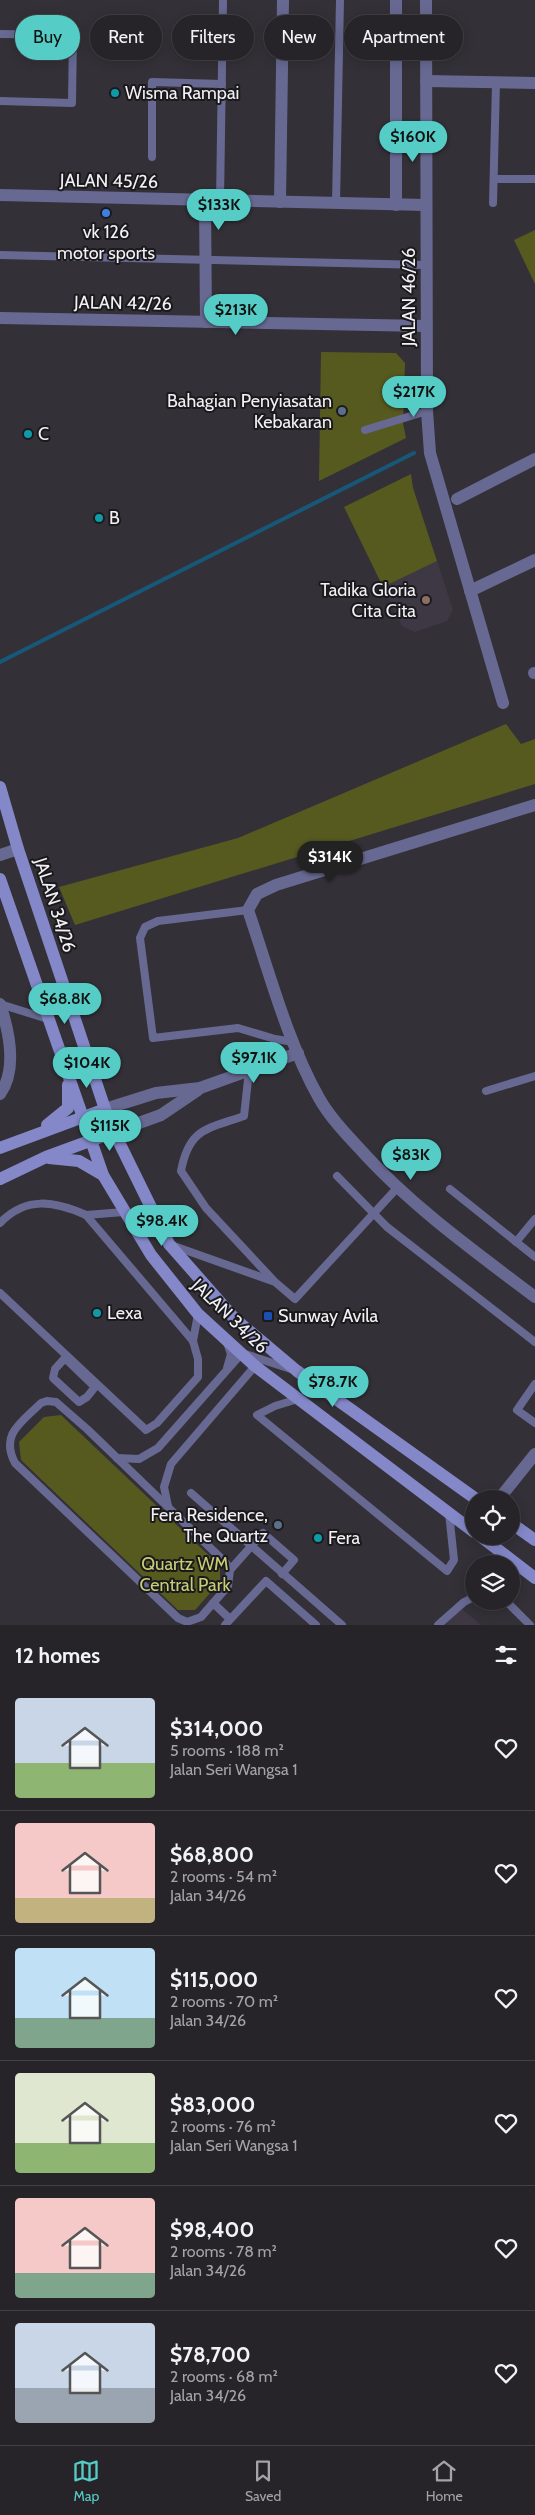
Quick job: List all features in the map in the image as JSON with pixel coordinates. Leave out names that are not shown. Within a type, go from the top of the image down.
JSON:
[{"type":"main road","name":"JALAN 34/26","points":[[0,787],[18,849],[105,1109],[114,1132],[169,1244],[235,1319],[297,1371],[465,1491]]},
{"type":"main road","name":"JALAN 34/26","points":[[0,879],[103,1174],[124,1212],[156,1262],[198,1314],[255,1366],[465,1525]]},
{"type":"main road","points":[[34,1133],[68,1108],[66,1071]]},
{"type":"main road","points":[[0,1148],[34,1133],[105,1109]]},
{"type":"main road","points":[[0,1179],[46,1158],[114,1132]]},
{"type":"main road","points":[[46,1158],[79,1161],[103,1174]]},
{"type":"main road","points":[[520,1529],[535,1540]]},
{"type":"main road","points":[[489,1545],[499,1555]]},
{"type":"main road","points":[[520,1573],[535,1578]]},
{"type":"street","points":[[280,202],[283,0]]},
{"type":"street","points":[[396,0],[396,205]]},
{"type":"street","name":"JALAN 46/26","points":[[426,0],[426,326],[427,411],[430,453],[503,703]]},
{"type":"street","points":[[426,81],[535,83]]},
{"type":"street","name":"JALAN 45/26","points":[[0,196],[426,205]]},
{"type":"street","points":[[205,200],[206,322]]},
{"type":"street","name":"JALAN 42/26","points":[[0,318],[426,326]]},
{"type":"street","points":[[457,499],[535,459]]},
{"type":"street","points":[[470,591],[535,560]]},
{"type":"street","points":[[535,805],[276,885],[257,894],[248,910],[296,1047],[324,1106],[346,1135],[382,1174],[535,1297]]},
{"type":"street","points":[[0,856],[18,849]]},
{"type":"street","points":[[0,1004],[11,1040],[6,1086],[0,1094]]},
{"type":"street","points":[[105,1109],[156,1093],[200,1088],[249,1070],[296,1047]]},
{"type":"street","points":[[114,1132],[161,1115],[200,1088]]},
{"type":"street","points":[[506,1490],[535,1454]]},
{"type":"lane","points":[[220,201],[223,0]]},
{"type":"lane","points":[[336,203],[340,0]]},
{"type":"lane","points":[[0,34],[73,35],[72,103],[0,101]]},
{"type":"lane","points":[[152,157],[152,82],[222,84]]},
{"type":"lane","points":[[493,202],[496,83]]},
{"type":"lane","points":[[494,179],[535,179]]},
{"type":"lane","points":[[0,255],[426,265]]},
{"type":"lane","points":[[365,430],[427,411]]},
{"type":"lane","points":[[248,910],[158,921],[145,927],[140,938],[153,1038],[238,1028],[296,1047]]},
{"type":"lane","points":[[0,1004],[48,1019]]},
{"type":"lane","points":[[249,1070],[244,1116],[198,1132],[185,1151],[181,1171],[206,1208],[275,1282],[296,1299],[398,1187]]},
{"type":"lane","points":[[486,1091],[535,1076]]},
{"type":"lane","points":[[337,1176],[387,1227],[535,1342]]},
{"type":"lane","points":[[450,1189],[535,1257]]},
{"type":"lane","points":[[0,1223],[10,1212],[37,1203],[61,1204],[86,1215],[193,1341],[198,1359],[198,1377],[157,1423],[146,1430],[0,1293]]},
{"type":"lane","points":[[86,1215],[124,1212]]},
{"type":"lane","points":[[516,1242],[535,1219]]},
{"type":"lane","points":[[169,1244],[275,1282]]},
{"type":"lane","points":[[193,1341],[198,1314]]},
{"type":"lane","points":[[225,1338],[231,1354],[225,1372]]},
{"type":"lane","points":[[117,1458],[139,1459],[158,1448],[242,1353],[297,1371]]},
{"type":"lane","points":[[65,1358],[95,1387],[87,1397],[78,1402],[66,1390],[53,1378],[55,1369],[65,1358]]},
{"type":"lane","points":[[168,1508],[164,1487],[171,1464],[255,1366]]},
{"type":"lane","points":[[535,1384],[516,1410],[535,1423]]},
{"type":"lane","points":[[66,1390],[56,1402],[41,1404],[9,1434],[6,1445],[8,1452],[16,1463],[178,1618],[187,1622],[194,1621],[213,1603],[228,1586],[230,1570],[263,1533],[294,1560],[282,1574]]},
{"type":"lane","points":[[298,1399],[274,1406],[257,1415],[447,1570],[454,1560],[449,1513]]},
{"type":"lane","points":[[56,1402],[226,1563],[230,1570]]},
{"type":"lane","points":[[191,1494],[342,1625]]},
{"type":"lane","points":[[213,1603],[227,1622],[266,1581],[316,1625]]},
{"type":"lane","points":[[438,1625],[465,1602]]},
{"type":"lane","points":[[515,1610],[530,1625]]},
{"type":"shaded area","points":[[437,561],[453,610],[447,621],[415,632],[402,626],[383,587]]},
{"type":"shaded area","points":[[461,1608],[481,1625],[445,1625]]},
{"type":"green space","points":[[535,230],[535,284],[514,240]]},
{"type":"green space","points":[[321,352],[396,353],[405,363],[403,423],[406,438],[319,481]]},
{"type":"green space","points":[[411,474],[413,488],[437,561],[383,587],[344,507]]},
{"type":"green space","points":[[506,724],[521,744],[535,739],[535,784],[75,925],[59,887],[238,838]]},
{"type":"green space","name":"Quartz WM Central Park","points":[[61,1415],[220,1566],[220,1582],[195,1610],[178,1610],[21,1460],[19,1442],[44,1417]]},
{"type":"waterway","points":[[0,662],[414,453]]},
{"type":"place","name":"Wisma Rampai","points":[[115,93]]},
{"type":"place","name":"vk 126 motor sports","points":[[106,213]]},
{"type":"place","name":"Bahagian Penyiasatan Kebakaran","points":[[342,411]]},
{"type":"place","name":"C","points":[[28,434]]},
{"type":"place","name":"B","points":[[99,518]]},
{"type":"place","name":"Tadika Gloria Cita Cita","points":[[426,600]]},
{"type":"place","name":"Lexa","points":[[97,1313]]},
{"type":"place","name":"Sunway Avila","points":[[268,1316]]},
{"type":"place","name":"Fera Residence, The Quartz","points":[[278,1525]]},
{"type":"place","name":"Fera","points":[[318,1538]]}]
